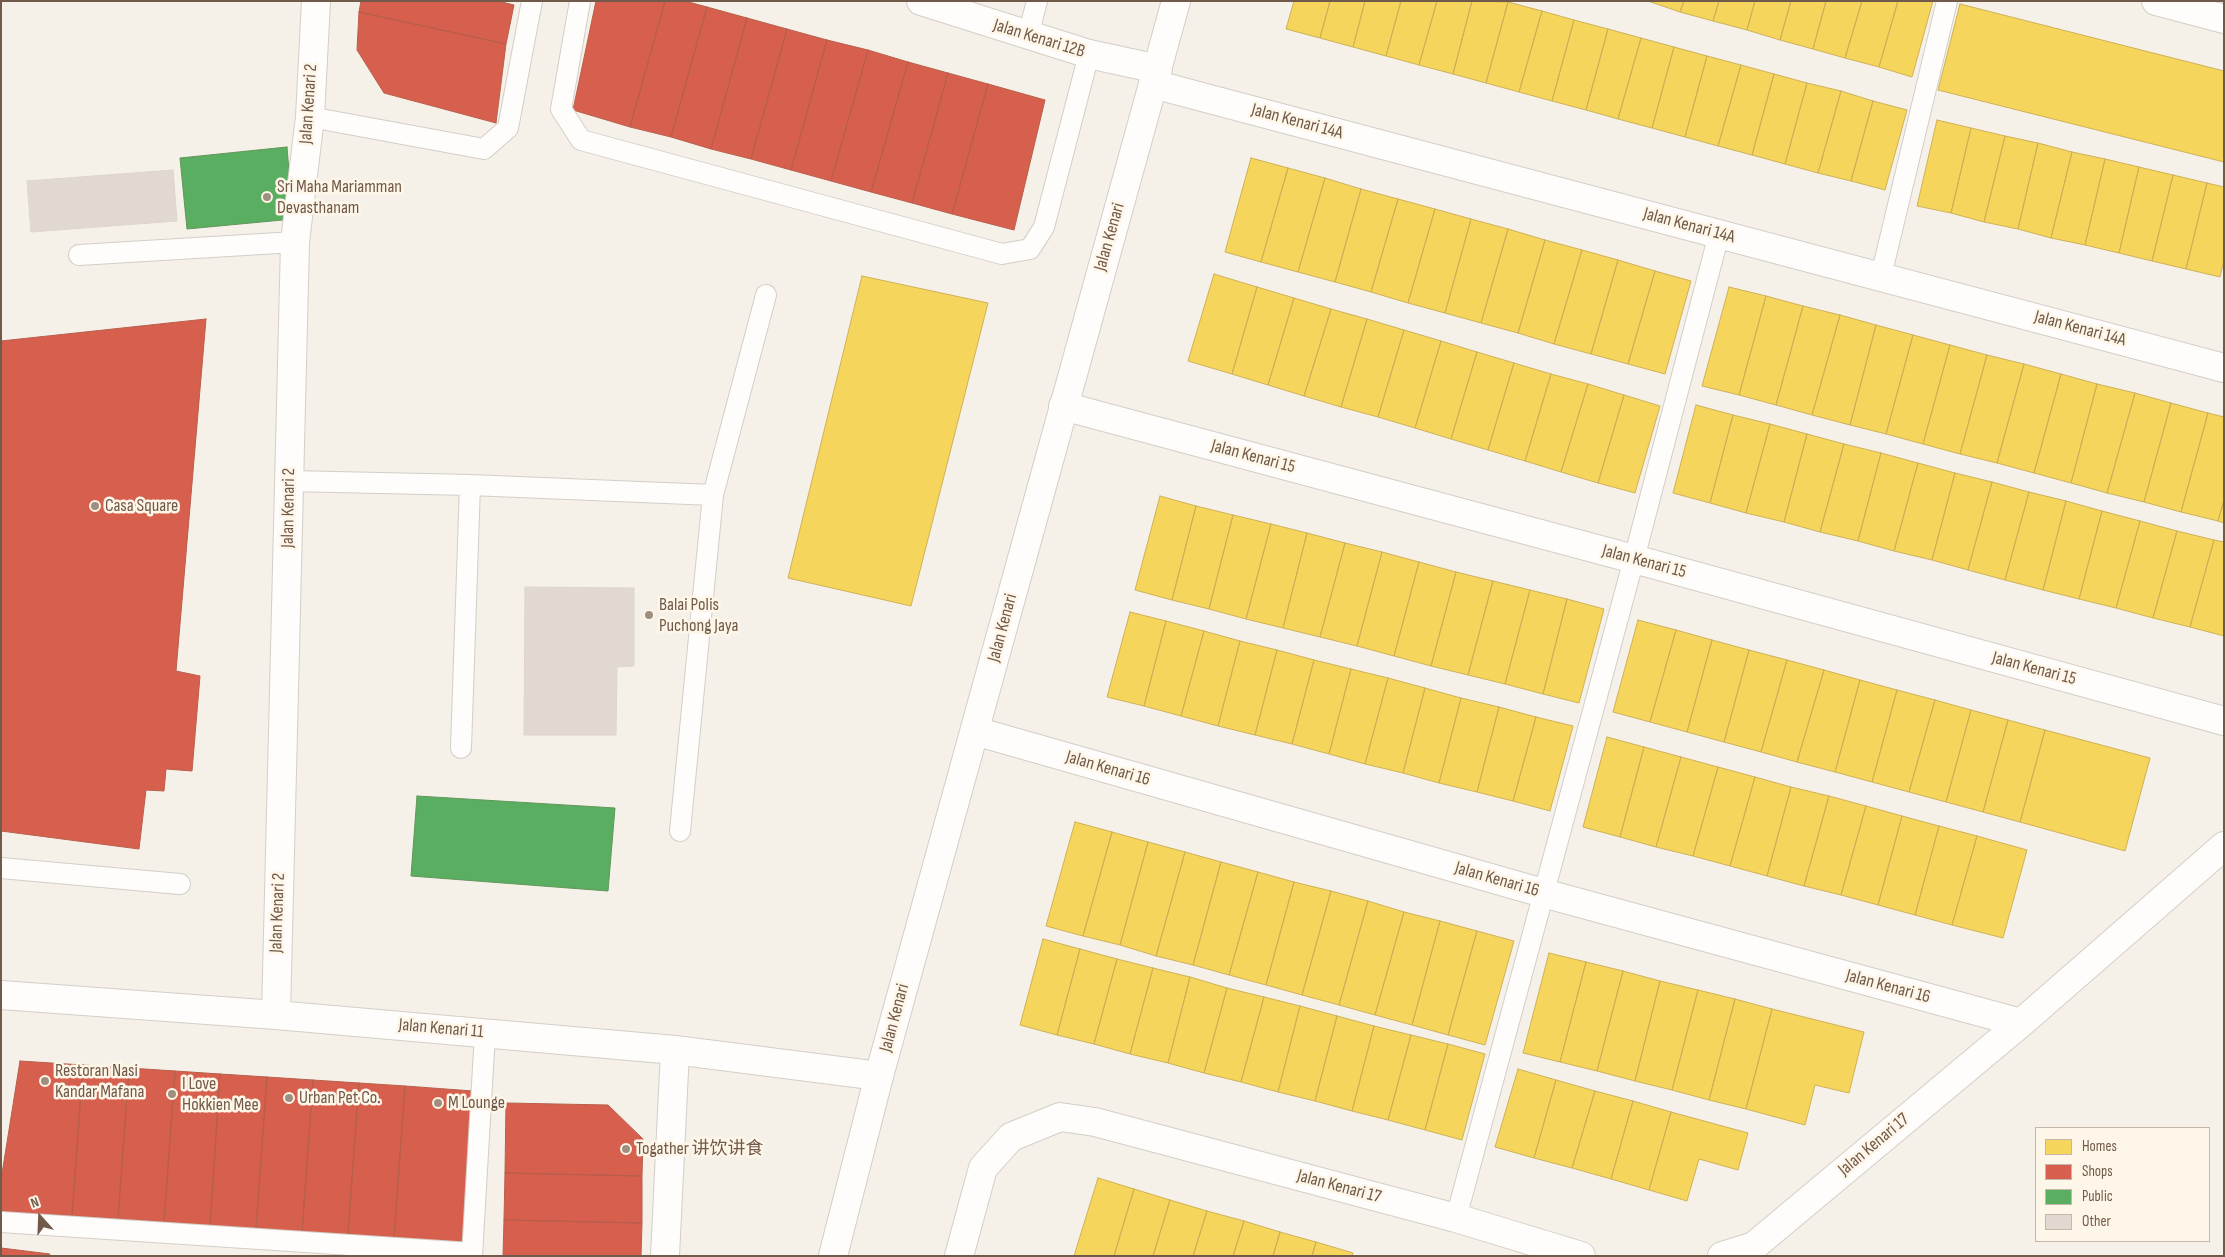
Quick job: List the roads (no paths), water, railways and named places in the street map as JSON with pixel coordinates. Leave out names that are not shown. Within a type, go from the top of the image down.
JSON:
[{"type":"street","name":"Jalan Kenari 2","points":[[276,1015],[295,242],[310,116],[316,1]]},
{"type":"street","name":"Jalan Kenari 12B","points":[[921,1],[1156,77]]},
{"type":"street","name":"Jalan Kenari","points":[[833,1256],[879,1076],[1176,1]]},
{"type":"street","points":[[2156,1],[2224,19]]},
{"type":"street","name":"Jalan Kenari 14A","points":[[1156,77],[1719,234],[2224,368]]},
{"type":"street","name":"Jalan Kenari 15","points":[[1063,406],[1634,559],[2224,721]]},
{"type":"street","name":"Jalan Kenari 16","points":[[975,731],[1543,893],[2021,1023]]},
{"type":"street","name":"Jalan Kenari 17","points":[[1722,1256],[1754,1246],[2021,1023],[2224,846]]},
{"type":"street","name":"Jalan Kenari 11","points":[[1,995],[485,1032],[675,1050],[879,1076]]},
{"type":"street","points":[[665,1256],[675,1050]]},
{"type":"street","name":"Jalan Kenari 17","points":[[959,1256],[983,1168],[1011,1137],[1060,1117],[1095,1122],[1456,1218],[1581,1256]]},
{"type":"lane","points":[[310,116],[484,149],[508,128],[532,1]]},
{"type":"lane","points":[[580,1],[561,110],[581,140],[1002,254],[1030,249],[1044,227],[1089,54]]},
{"type":"lane","points":[[1028,36],[1037,1]]},
{"type":"lane","points":[[1881,276],[1947,1]]},
{"type":"lane","points":[[1456,1218],[1634,559],[1719,234]]},
{"type":"lane","points":[[79,255],[295,242]]},
{"type":"lane","points":[[680,831],[713,495],[766,295]]},
{"type":"lane","points":[[290,481],[470,485],[713,495]]},
{"type":"lane","points":[[461,748],[470,485]]},
{"type":"lane","points":[[1,868],[180,884]]},
{"type":"lane","points":[[1,1222],[472,1254],[485,1032]]},
{"type":"place","name":"Sri Maha Mariamman Devasthanam","points":[[267,197]]},
{"type":"place","name":"Casa Square","points":[[95,506]]},
{"type":"place","name":"Balai Polis Puchong Jaya","points":[[649,615]]},
{"type":"place","name":"Restoran Nasi Kandar Mafana","points":[[45,1081]]},
{"type":"place","name":"I Love Hokkien Mee","points":[[172,1094]]},
{"type":"place","name":"Urban Pet Co.","points":[[289,1098]]},
{"type":"place","name":"M Lounge","points":[[438,1103]]},
{"type":"place","name":"Togather 讲饮讲食","points":[[626,1149]]}]
